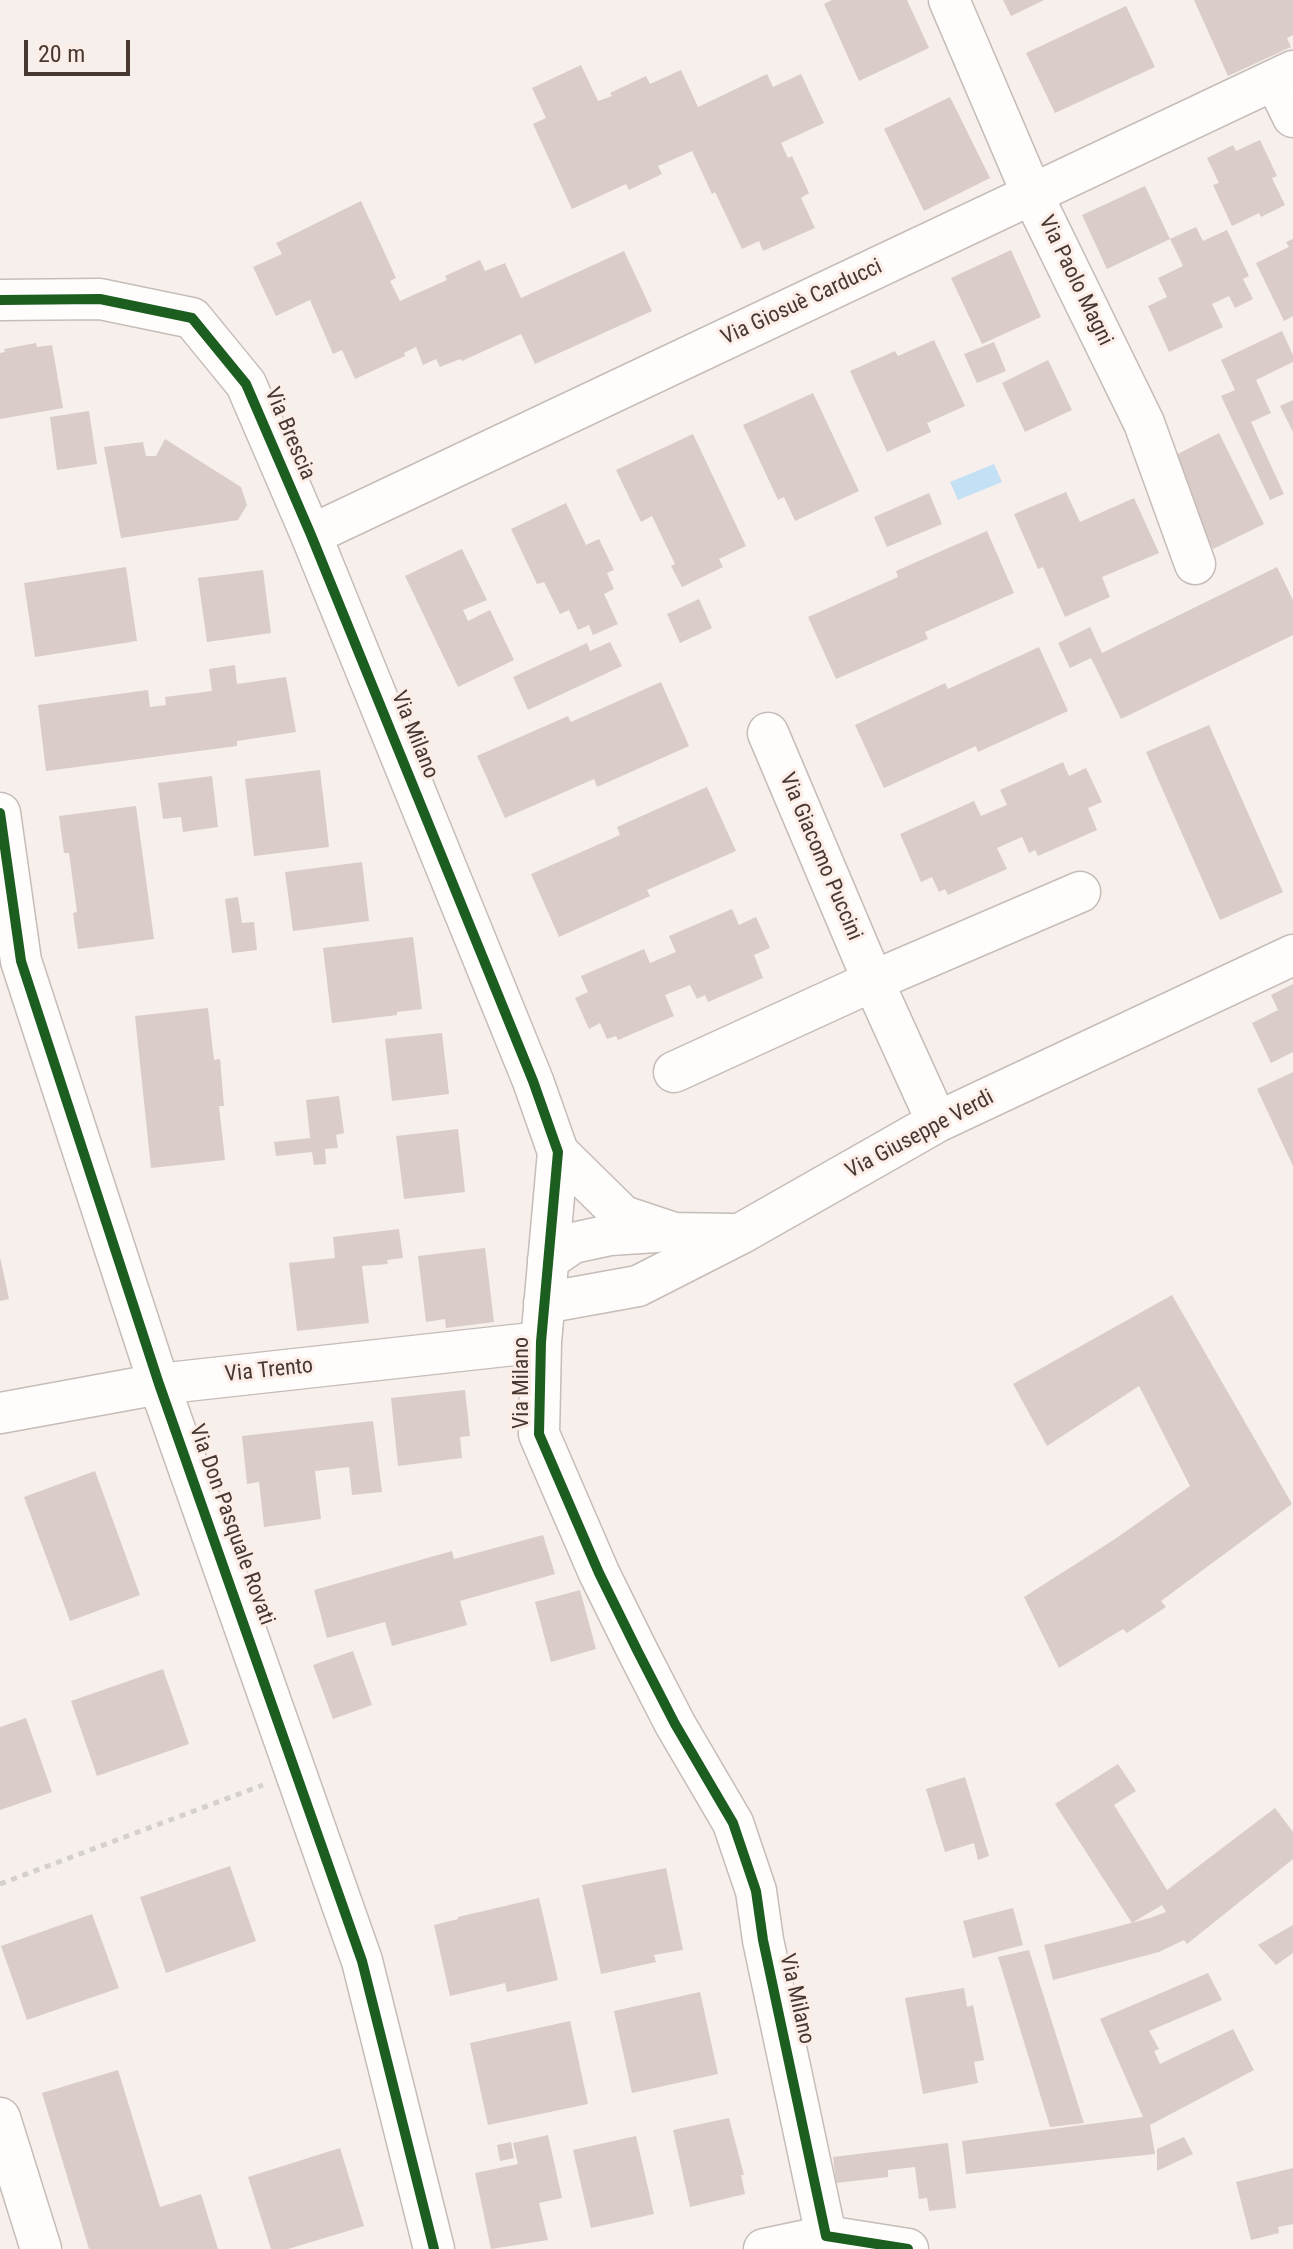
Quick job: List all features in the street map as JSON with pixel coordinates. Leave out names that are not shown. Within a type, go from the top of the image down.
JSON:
[{"type":"street","name":"Via Paolo Magni","points":[[949,0],[1032,194],[1144,423],[1195,564]]},
{"type":"street","name":"Via Giosuè Carducci","points":[[311,535],[1284,76]]},
{"type":"street","points":[[1284,76],[1293,117]]},
{"type":"street","name":"Via Brescia","points":[[0,300],[100,299],[192,318],[246,384],[311,535]]},
{"type":"street","name":"Via Milano","points":[[311,535],[533,1081],[558,1152],[542,1322],[539,1434],[599,1573],[675,1724],[733,1823],[756,1891],[763,1940],[826,2242]]},
{"type":"street","name":"Via Giacomo Puccini","points":[[768,733],[873,981],[937,1122]]},
{"type":"street","name":"Via Don Pasquale Rovati","points":[[0,813],[21,961],[159,1384],[362,1961],[434,2249]]},
{"type":"street","points":[[674,1072],[873,981],[1080,892]]},
{"type":"street","name":"Via Giuseppe Verdi","points":[[542,1322],[638,1286],[740,1234],[937,1122],[1293,955]]},
{"type":"street","points":[[558,1152],[623,1216],[668,1232]]},
{"type":"street","points":[[548,1260],[573,1243],[610,1235],[668,1232],[740,1234]]},
{"type":"street","name":"Via Trento","points":[[0,1413],[542,1322]]},
{"type":"street","points":[[0,2118],[41,2249]]},
{"type":"street","points":[[764,2249],[826,2242],[908,2249]]},
{"type":"path","points":[[0,1884],[298,1772]]},
{"type":"water","points":[[994,464],[1002,482],[958,500],[950,482]]},
{"type":"building","points":[[832,0],[907,0],[929,48],[859,81],[824,4]]},
{"type":"building","points":[[1003,0],[1044,0],[1011,16]]},
{"type":"building","points":[[1194,0],[1293,0],[1293,35],[1287,38],[1291,47],[1228,76]]},
{"type":"building","points":[[1126,6],[1155,67],[1055,113],[1026,53]]},
{"type":"building","points":[[581,65],[598,101],[646,76],[650,84],[681,70],[698,107],[767,74],[773,87],[801,74],[824,123],[781,143],[788,158],[792,156],[809,193],[801,198],[815,228],[763,251],[759,241],[742,249],[692,151],[658,166],[662,174],[629,190],[626,184],[572,209],[533,124],[546,118],[532,88]]},
{"type":"building","points":[[950,97],[990,178],[924,211],[884,129]]},
{"type":"building","points":[[1260,140],[1277,176],[1272,178],[1285,205],[1232,226],[1213,185],[1219,183],[1207,158],[1233,145],[1236,151]]},
{"type":"building","points":[[1145,186],[1170,239],[1107,269],[1082,215]]},
{"type":"building","points":[[361,201],[396,278],[390,281],[400,301],[447,280],[445,276],[480,260],[485,271],[505,263],[521,298],[624,251],[652,311],[535,364],[521,334],[462,361],[460,359],[440,367],[436,359],[423,365],[416,347],[404,353],[405,356],[355,379],[342,350],[333,354],[310,300],[276,316],[253,267],[282,254],[276,243]]},
{"type":"building","points":[[1196,227],[1203,241],[1227,230],[1249,276],[1243,279],[1253,299],[1235,308],[1229,296],[1212,304],[1223,327],[1169,352],[1148,306],[1167,297],[1158,278],[1183,266],[1170,239]]},
{"type":"building","points":[[1293,239],[1293,316],[1284,321],[1256,263],[1289,247],[1286,242]]},
{"type":"building","points":[[1011,250],[1041,317],[982,344],[951,278]]},
{"type":"building","points":[[1282,331],[1293,362],[1256,380],[1271,413],[1251,422],[1284,494],[1270,500],[1221,396],[1235,390],[1221,360]]},
{"type":"building","points":[[934,340],[965,406],[927,423],[931,432],[887,452],[850,371],[895,351],[898,356]]},
{"type":"building","points":[[994,342],[1006,371],[977,383],[964,354]]},
{"type":"building","points":[[36,343],[37,347],[52,345],[63,408],[0,419],[0,353],[5,352],[4,349]]},
{"type":"building","points":[[1048,360],[1072,410],[1025,432],[1002,383]]},
{"type":"building","points":[[813,393],[859,491],[795,521],[784,497],[778,500],[743,425]]},
{"type":"building","points":[[1293,400],[1293,432],[1280,406]]},
{"type":"building","points":[[89,411],[97,464],[57,470],[50,417]]},
{"type":"building","points":[[1219,433],[1264,524],[1213,549],[1168,459]]},
{"type":"building","points":[[693,434],[746,546],[719,559],[723,567],[682,587],[671,566],[675,564],[652,516],[641,522],[616,470]]},
{"type":"building","points":[[165,439],[241,487],[247,505],[238,520],[121,538],[104,447],[143,442],[146,456],[156,456]]},
{"type":"building","points":[[1066,492],[1080,522],[1134,498],[1159,553],[1102,577],[1110,597],[1065,617],[1043,567],[1038,569],[1014,514]]},
{"type":"building","points":[[929,493],[942,524],[887,547],[874,517]]},
{"type":"building","points":[[566,503],[586,545],[599,539],[614,570],[607,573],[614,589],[604,594],[618,624],[593,635],[589,625],[578,630],[569,610],[560,614],[544,582],[537,584],[511,529]]},
{"type":"building","points":[[987,531],[1014,593],[925,632],[928,639],[836,679],[808,617],[898,577],[896,571]]},
{"type":"building","points":[[462,549],[487,600],[463,610],[468,621],[490,610],[514,660],[458,687],[405,576]]},
{"type":"building","points":[[126,567],[137,641],[35,657],[24,583]]},
{"type":"building","points":[[1277,567],[1293,600],[1293,635],[1121,719],[1091,658],[1070,668],[1058,643],[1090,627],[1102,653]]},
{"type":"building","points":[[263,570],[271,633],[207,642],[198,578]]},
{"type":"building","points":[[699,599],[712,628],[680,643],[667,614]]},
{"type":"building","points":[[610,642],[622,666],[528,710],[513,677],[587,643],[590,651]]},
{"type":"building","points":[[1039,647],[1068,711],[978,752],[976,746],[884,788],[855,725],[945,683],[948,689]]},
{"type":"building","points":[[235,665],[237,684],[286,677],[296,732],[237,741],[237,746],[46,771],[38,705],[148,690],[150,707],[166,705],[165,697],[212,691],[209,669]]},
{"type":"building","points":[[661,682],[689,746],[597,787],[594,779],[505,818],[477,756],[568,716],[571,722]]},
{"type":"building","points":[[1209,725],[1283,892],[1220,920],[1146,752]]},
{"type":"building","points":[[1063,762],[1069,776],[1086,768],[1102,802],[1088,808],[1097,830],[1038,856],[1035,850],[1029,853],[1022,837],[997,848],[1007,869],[948,895],[945,889],[939,892],[932,877],[921,882],[900,834],[974,801],[981,816],[1007,805],[1000,790]]},
{"type":"building","points":[[320,770],[329,847],[254,856],[245,779]]},
{"type":"building","points":[[212,776],[218,827],[183,832],[181,817],[163,819],[158,783]]},
{"type":"building","points":[[707,787],[736,851],[647,890],[650,896],[559,937],[531,874],[620,835],[617,827]]},
{"type":"building","points":[[136,806],[154,939],[78,949],[73,913],[77,912],[69,853],[64,853],[59,816]]},
{"type":"building","points":[[362,862],[369,921],[293,931],[285,872]]},
{"type":"building","points":[[238,897],[242,923],[254,922],[257,950],[232,953],[225,899]]},
{"type":"building","points":[[732,909],[739,925],[756,917],[770,948],[754,955],[763,978],[708,1002],[705,995],[697,999],[690,985],[665,995],[674,1016],[618,1040],[616,1036],[607,1039],[600,1023],[589,1029],[575,998],[588,992],[581,976],[644,949],[650,963],[676,952],[669,936]]},
{"type":"building","points":[[413,937],[422,1009],[332,1023],[323,948]]},
{"type":"building","points":[[1293,984],[1293,1052],[1271,1063],[1252,1023],[1278,1010],[1271,995]]},
{"type":"building","points":[[208,1008],[214,1060],[220,1059],[224,1106],[219,1106],[225,1160],[151,1168],[135,1016]]},
{"type":"building","points":[[442,1033],[449,1094],[392,1101],[385,1039]]},
{"type":"building","points":[[1293,1072],[1293,1166],[1257,1089]]},
{"type":"building","points":[[339,1096],[344,1133],[336,1135],[338,1148],[325,1149],[326,1164],[314,1165],[312,1152],[276,1156],[274,1142],[310,1138],[306,1100]]},
{"type":"building","points":[[458,1129],[465,1192],[404,1199],[396,1136]]},
{"type":"building","points":[[399,1229],[403,1258],[387,1260],[388,1264],[362,1266],[369,1323],[297,1331],[289,1263],[335,1258],[333,1237]]},
{"type":"building","points":[[485,1248],[494,1322],[446,1328],[445,1319],[426,1322],[418,1256]]},
{"type":"building","points":[[0,1257],[9,1299],[0,1301]]},
{"type":"building","points":[[1172,1295],[1292,1504],[1161,1601],[1166,1607],[1127,1633],[1123,1629],[1059,1668],[1024,1597],[1190,1486],[1139,1386],[1047,1446],[1013,1384]]},
{"type":"building","points":[[465,1390],[470,1436],[460,1437],[462,1458],[398,1466],[391,1398]]},
{"type":"building","points":[[373,1421],[382,1492],[352,1495],[349,1467],[315,1471],[321,1519],[264,1527],[259,1482],[247,1484],[242,1436]]},
{"type":"building","points":[[95,1471],[140,1595],[70,1621],[24,1497]]},
{"type":"building","points":[[543,1535],[555,1574],[460,1601],[467,1625],[392,1646],[385,1622],[327,1638],[314,1590],[452,1551],[454,1559]]},
{"type":"building","points":[[580,1590],[596,1649],[551,1662],[535,1602]]},
{"type":"building","points":[[353,1651],[372,1705],[333,1719],[313,1665]]},
{"type":"building","points":[[163,1669],[189,1744],[97,1776],[71,1701]]},
{"type":"building","points":[[26,1718],[52,1792],[0,1810],[0,1727]]},
{"type":"building","points":[[1118,1764],[1136,1791],[1114,1805],[1167,1890],[1275,1808],[1293,1832],[1293,1859],[1187,1944],[1184,1940],[1159,1952],[1053,1980],[1044,1945],[1132,1923],[1055,1804]],"holes":[[[1162,1905],[1166,1912],[1150,1918],[1133,1923]]]},
{"type":"building","points":[[965,1777],[989,1856],[978,1860],[974,1843],[945,1852],[926,1789]]},
{"type":"building","points":[[230,1866],[256,1941],[166,1973],[140,1897]]},
{"type":"building","points":[[666,1868],[683,1950],[654,1955],[656,1962],[601,1974],[582,1885]]},
{"type":"building","points":[[539,1898],[558,1980],[507,1992],[505,1983],[450,1996],[434,1925]]},
{"type":"building","points":[[1013,1908],[1023,1945],[973,1958],[963,1921]]},
{"type":"building","points":[[92,1914],[119,1988],[27,2020],[1,1946]]},
{"type":"building","points":[[1293,1925],[1293,1953],[1276,1965],[1258,1945]]},
{"type":"building","points":[[1029,1950],[1084,2123],[1050,2127],[998,1957]]},
{"type":"building","points":[[1208,1973],[1222,2000],[1149,2031],[1159,2049],[1154,2051],[1160,2064],[1233,2029],[1254,2070],[1150,2125],[1155,2154],[966,2174],[962,2141],[1143,2117],[1100,2019]]},
{"type":"building","points":[[964,1988],[967,2007],[973,2005],[984,2060],[974,2062],[978,2083],[923,2094],[905,1998]]},
{"type":"building","points":[[700,1992],[718,2074],[632,2093],[614,2011]]},
{"type":"building","points":[[570,2021],[588,2104],[488,2125],[470,2043]]},
{"type":"building","points":[[118,2070],[160,2207],[201,2194],[218,2249],[89,2249],[42,2093]]},
{"type":"building","points":[[729,2118],[744,2175],[741,2175],[745,2194],[690,2207],[673,2130]]},
{"type":"building","points":[[548,2135],[562,2198],[539,2203],[548,2240],[491,2249],[475,2173],[518,2164],[513,2143]]},
{"type":"building","points":[[636,2136],[654,2214],[591,2228],[573,2150]]},
{"type":"building","points":[[1184,2137],[1193,2154],[1157,2171],[1157,2149]]},
{"type":"building","points":[[511,2142],[514,2158],[500,2161],[497,2145]]},
{"type":"building","points":[[948,2143],[956,2208],[929,2211],[927,2198],[919,2199],[915,2167],[888,2170],[888,2177],[836,2183],[833,2157]]},
{"type":"building","points":[[340,2148],[364,2226],[288,2249],[271,2249],[248,2177]]},
{"type":"building","points":[[1293,2168],[1293,2224],[1278,2227],[1279,2233],[1251,2240],[1236,2182]]},
{"type":"cycle path","points":[[0,300],[100,299],[192,318],[246,384],[311,535],[533,1081],[558,1152],[541,1342],[539,1434],[599,1573],[637,1650],[675,1724],[733,1823],[756,1891],[763,1940],[826,2236],[908,2249]]},
{"type":"cycle path","points":[[0,813],[21,961],[159,1384],[362,1961],[434,2249]]}]
